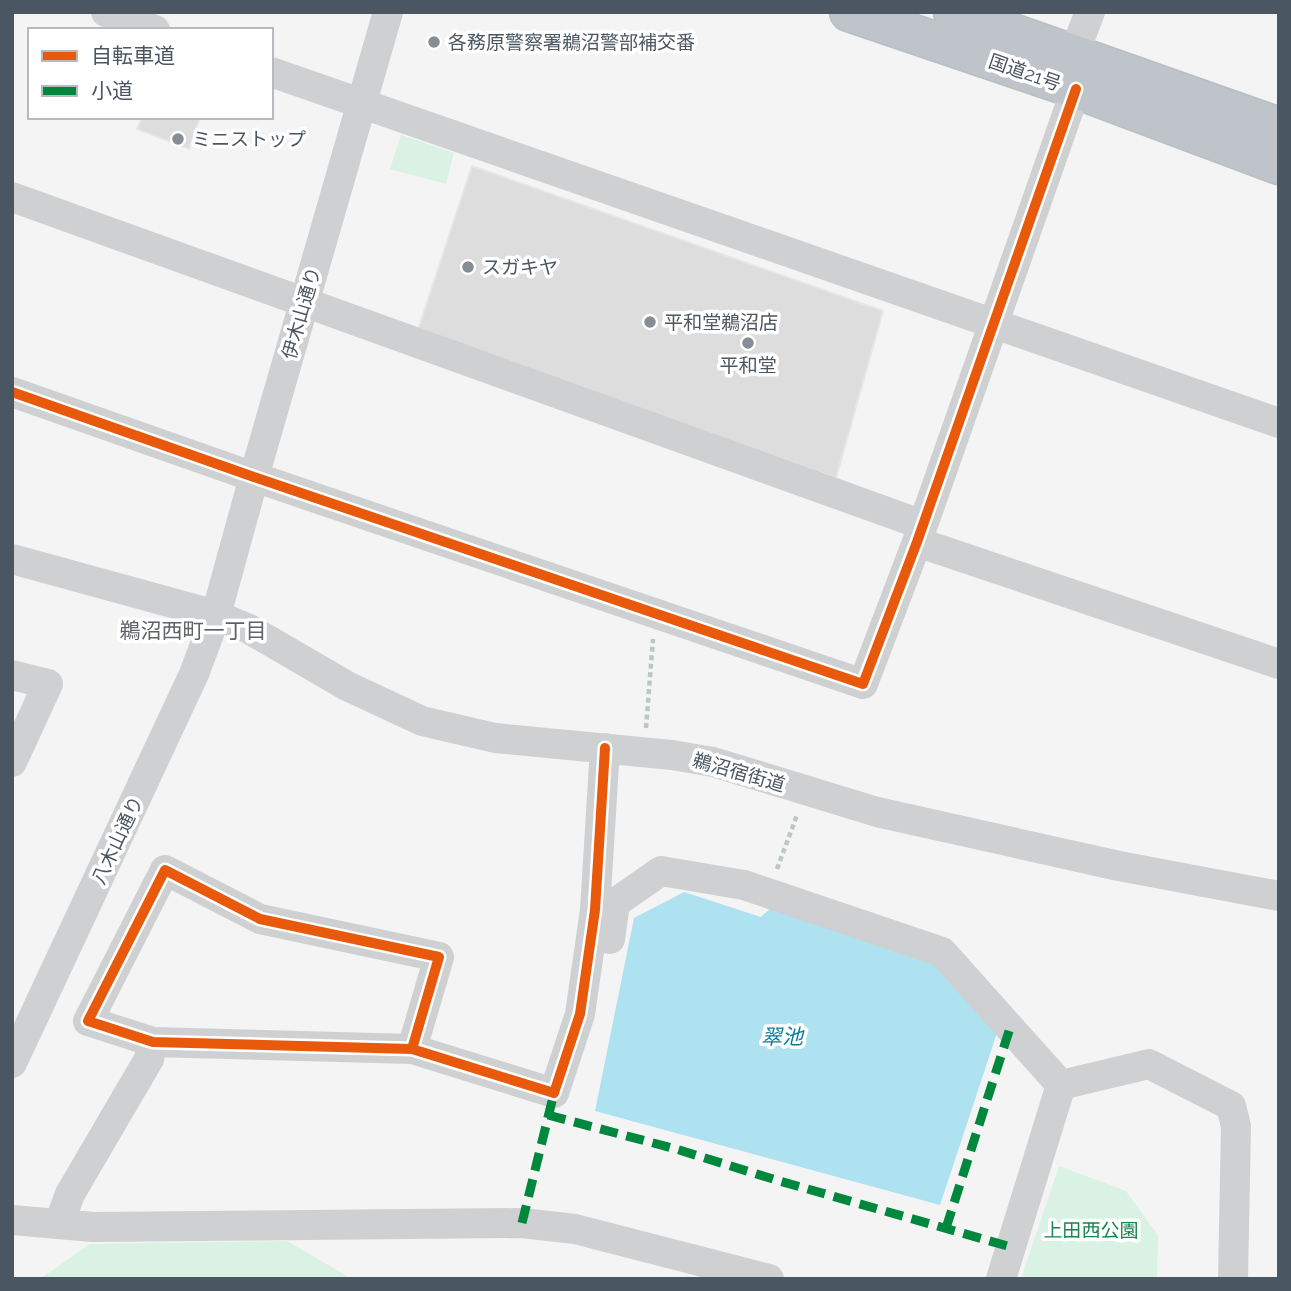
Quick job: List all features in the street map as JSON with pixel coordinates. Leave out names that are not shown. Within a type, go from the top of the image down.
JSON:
[{"type":"highway","name":"国道21号","points":[[849,12],[1279,127]]},
{"type":"highway","name":"国道21号","points":[[953,12],[1074,72],[1279,165]]},
{"type":"street","points":[[106,12],[150,28]]},
{"type":"street","name":"伊木山通り","points":[[216,615],[388,12]]},
{"type":"street","points":[[12,392],[863,684],[920,534],[992,323],[1074,72],[1090,12]]},
{"type":"street","points":[[273,73],[1279,423]]},
{"type":"street","points":[[12,197],[305,301],[920,534],[1279,664]]},
{"type":"street","name":"鵜沼宿街道","points":[[12,559],[216,615],[249,629],[347,686],[422,721],[495,738],[644,752],[713,762],[877,812],[1119,866],[1279,896]]},
{"type":"street","name":"八木山通り","points":[[12,1063],[194,674],[216,615]]},
{"type":"street","points":[[12,675],[48,684],[12,762]]},
{"type":"street","points":[[412,1048],[439,957],[260,919],[165,870],[88,1021],[153,1042],[412,1048],[554,1093],[580,1014],[595,910],[605,748]]},
{"type":"street","points":[[562,1068],[579,1072],[600,1003],[615,903],[661,871],[744,885],[942,952],[1061,1086]]},
{"type":"street","points":[[59,1224],[70,1194],[149,1059],[153,1042]]},
{"type":"street","points":[[1061,1086],[1149,1064],[1231,1106],[1236,1126],[1233,1279]]},
{"type":"street","points":[[1002,1279],[1061,1086]]},
{"type":"street","points":[[12,1220],[93,1227],[522,1223],[575,1229],[769,1279]]},
{"type":"path","points":[[644,752],[656,613]]},
{"type":"path","points":[[768,893],[805,791]]},
{"type":"green space","points":[[401,135],[454,153],[446,184],[390,169]]},
{"type":"green space","name":"上田西公園","points":[[1059,1166],[1126,1191],[1158,1235],[1157,1279],[1021,1279]]},
{"type":"green space","points":[[287,1241],[352,1279],[40,1279],[90,1244]]},
{"type":"water","name":"翠池","points":[[684,892],[761,917],[773,906],[940,961],[998,1030],[940,1205],[595,1111],[634,918]]},
{"type":"building","name":"ミニストップ","points":[[141,119],[199,119],[189,149],[137,129]]},
{"type":"building","name":"平和堂鵜沼店","points":[[472,166],[883,311],[836,478],[417,333]]},
{"type":"marked path","points":[[946,1228],[1010,1028]]},
{"type":"marked path","points":[[522,1223],[554,1093]]},
{"type":"marked path","points":[[548,1115],[676,1149],[1011,1247]]},
{"type":"cycle path","points":[[12,392],[863,684],[917,542],[1076,89]]},
{"type":"cycle path","points":[[412,1049],[439,957],[260,919],[165,870],[88,1021],[153,1042],[412,1049],[554,1093],[580,1014],[595,910],[605,748]]},
{"type":"place","name":"各務原警察署鵜沼警部補交番","points":[[434,42]]},
{"type":"place","name":"ミニストップ","points":[[178,139]]},
{"type":"place","name":"スガキヤ","points":[[468,267]]},
{"type":"place","name":"平和堂鵜沼店","points":[[650,322]]},
{"type":"place","name":"平和堂","points":[[748,343]]},
{"type":"district","name":"鵜沼西町一丁目","points":[[193,631]]}]
